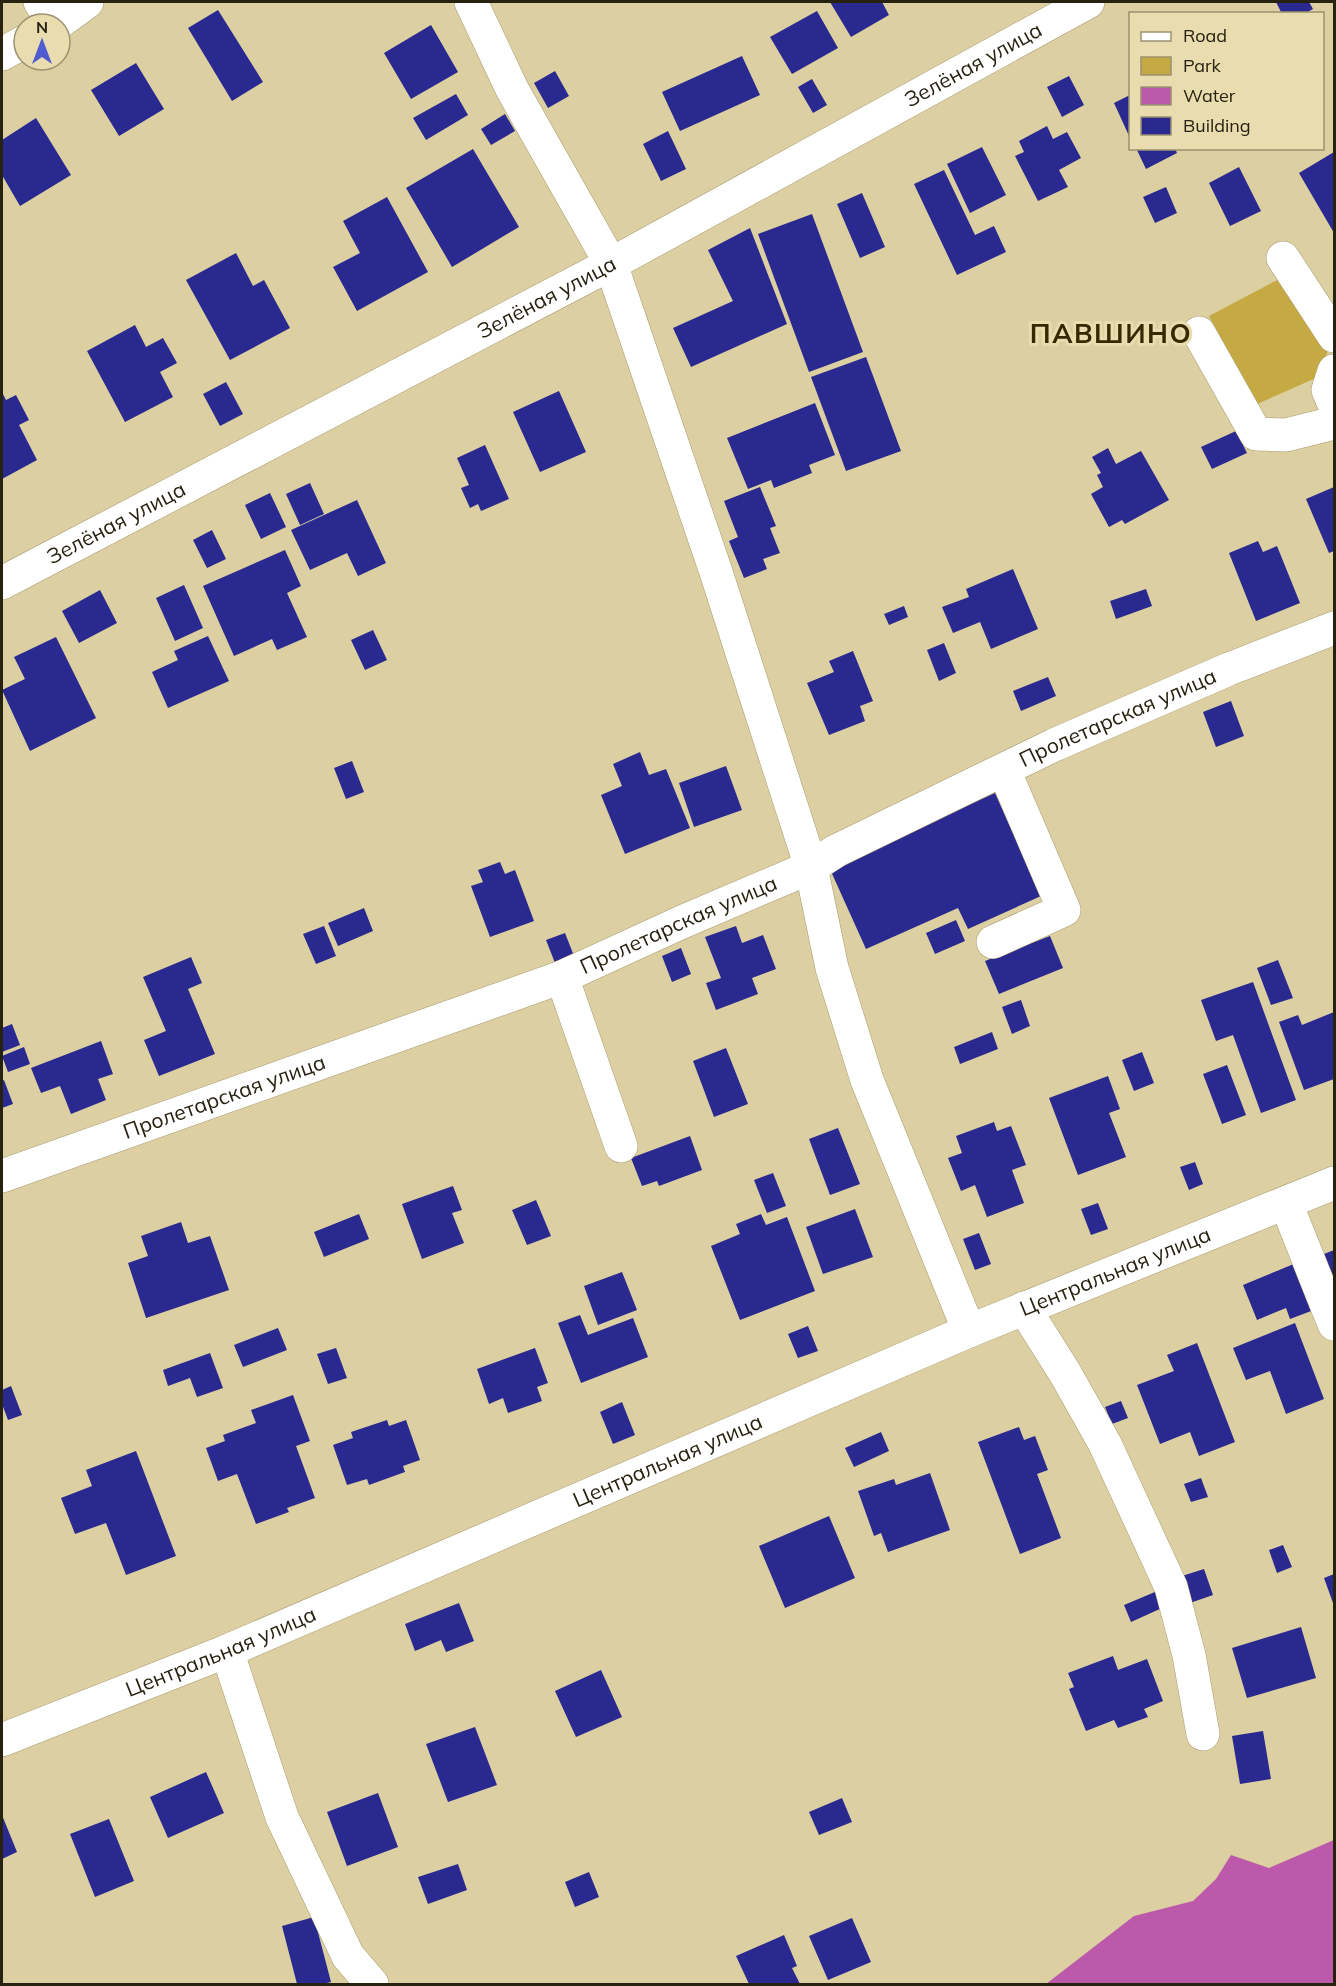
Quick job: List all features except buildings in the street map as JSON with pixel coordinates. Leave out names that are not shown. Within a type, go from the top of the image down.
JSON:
[{"type":"street","points":[[72,13],[87,2]]},
{"type":"street","points":[[471,2],[512,88],[611,264],[720,584],[811,867],[832,968],[867,1080],[969,1331]]},
{"type":"street","name":"Зелёная улица","points":[[2,583],[611,264],[1088,2]]},
{"type":"street","points":[[1284,258],[1335,336]]},
{"type":"street","points":[[1199,333],[1256,434],[1286,435],[1335,423]]},
{"type":"street","points":[[1335,371],[1328,390],[1335,405]]},
{"type":"street","name":"Пролетарская улица","points":[[2,1176],[562,977],[682,922],[811,867],[836,851],[1054,746],[1228,669],[1335,628]]},
{"type":"street","points":[[993,942],[1064,910],[1004,770]]},
{"type":"street","points":[[562,977],[621,1146]]},
{"type":"street","name":"Центральная улица","points":[[2,1740],[227,1651],[969,1331],[1335,1183]]},
{"type":"street","points":[[1286,1203],[1335,1324]]},
{"type":"street","points":[[1024,1308],[1065,1372],[1105,1444],[1171,1587],[1190,1655],[1203,1734]]},
{"type":"street","points":[[227,1651],[282,1817],[348,1956],[372,1984]]},
{"type":"green space","points":[[1283,277],[1330,347],[1316,378],[1255,405],[1209,316]]},
{"type":"water","points":[[1334,1840],[1334,1984],[1046,1984],[1134,1916],[1193,1901],[1216,1879],[1231,1855],[1269,1868]]},
{"type":"district","name":"ПАВШИНО","points":[[1111,334]]}]
